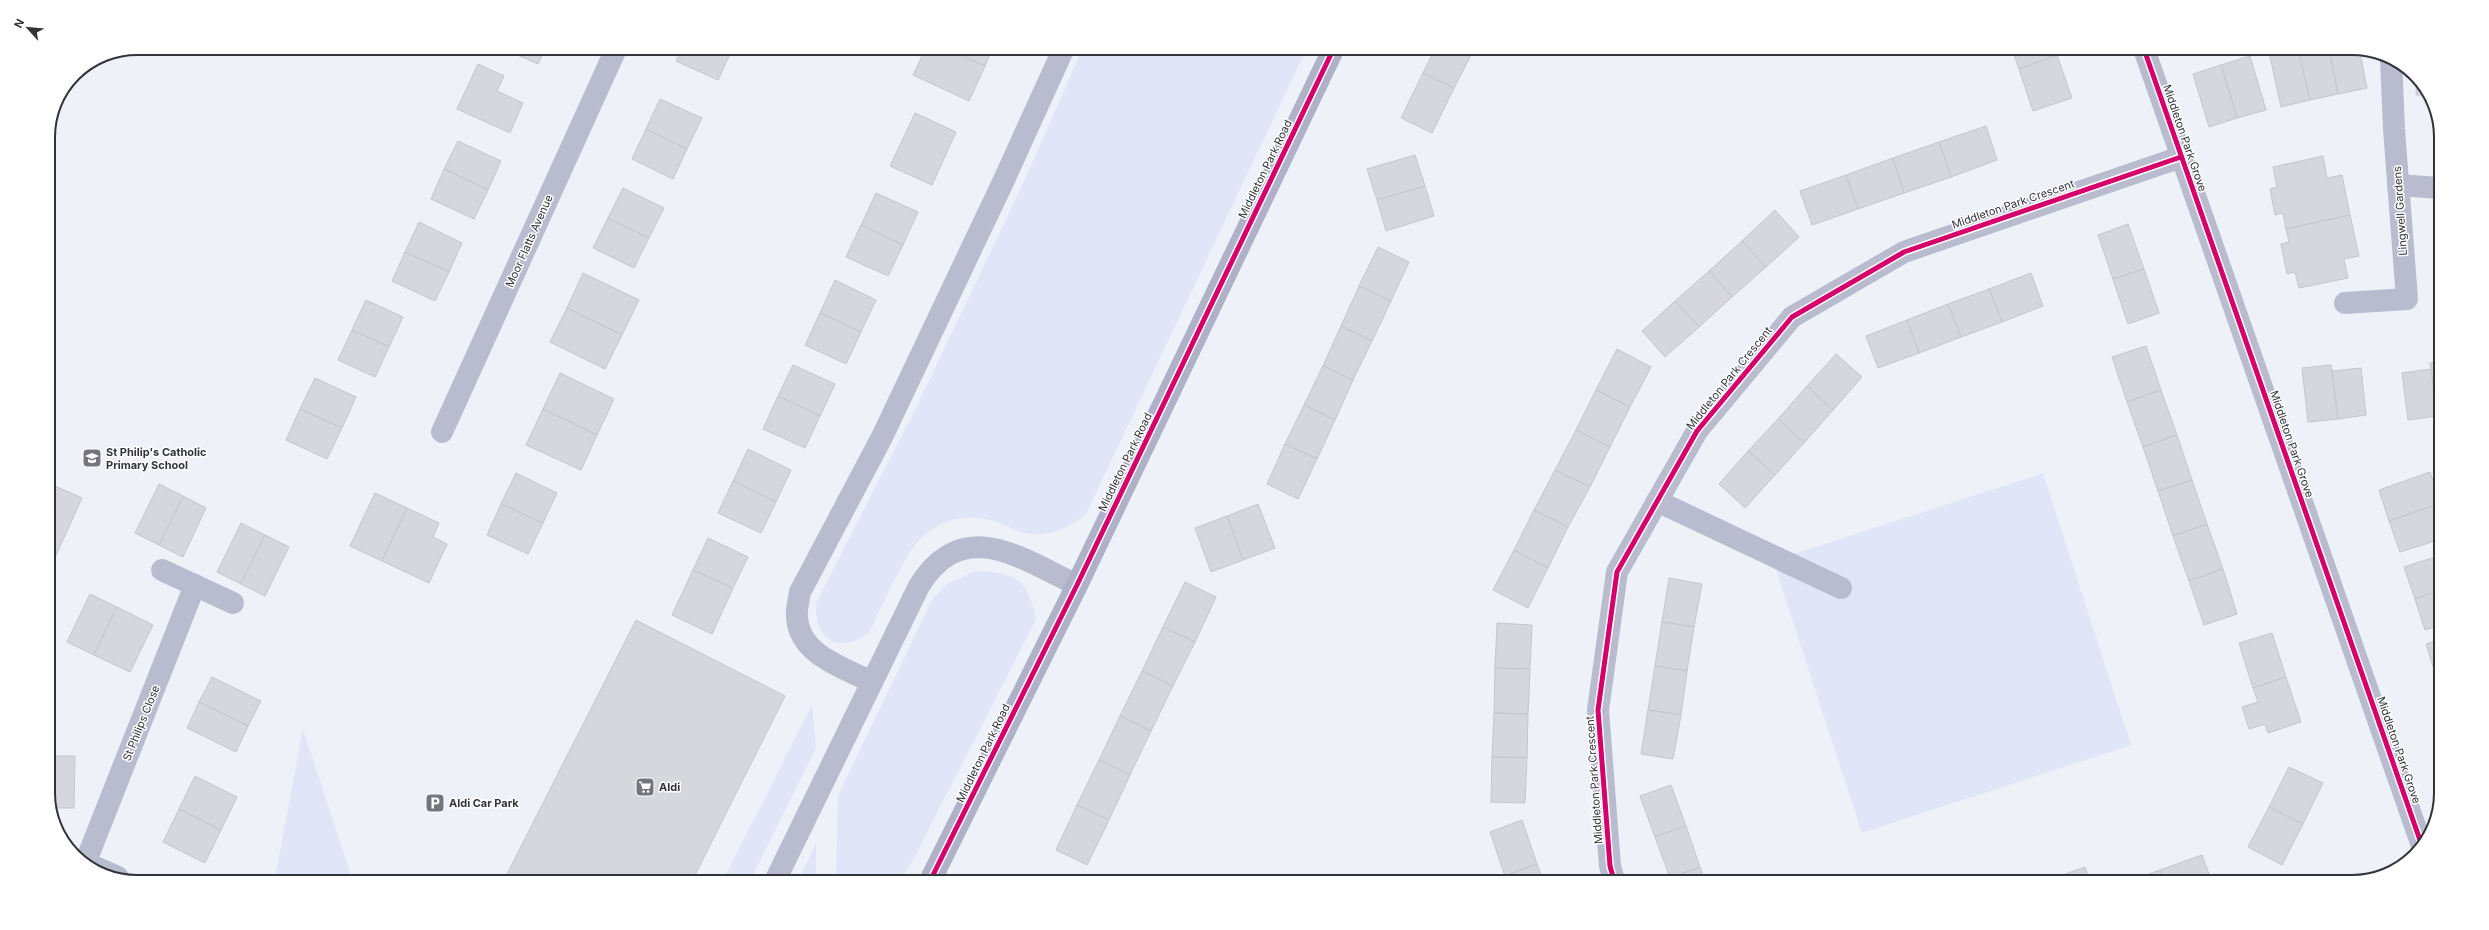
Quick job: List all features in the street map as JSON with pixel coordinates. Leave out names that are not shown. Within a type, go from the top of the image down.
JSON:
[{"type":"street","name":"Moor Flatts Avenue","points":[[442,432],[613,55]]},
{"type":"street","points":[[872,682],[819,656],[802,637],[797,617],[800,592],[882,437],[1000,189],[1061,55]]},
{"type":"street","name":"Middleton Park Road","points":[[933,875],[1077,585],[1331,55]]},
{"type":"street","name":"Middleton Park Grove","points":[[2146,55],[2420,839]]},
{"type":"street","name":"Lingwell Gardens","points":[[2345,303],[2407,299],[2398,185],[2391,65]]},
{"type":"street","name":"Middleton Park Crescent","points":[[1613,875],[1610,866],[1598,710],[1617,572],[1697,431],[1792,316],[1904,252],[2181,157]]},
{"type":"street","points":[[2398,185],[2434,188]]},
{"type":"street","points":[[1657,502],[1841,588]]},
{"type":"street","points":[[778,875],[919,586],[930,569],[946,556],[964,548],[984,546],[1004,550],[1077,585]]},
{"type":"street","points":[[162,570],[233,603]]},
{"type":"street","name":"St Philips Close","points":[[87,858],[195,585]]},
{"type":"shaded area","points":[[1080,55],[1304,55],[1086,514],[1073,524],[1058,531],[1042,534],[1025,533],[994,521],[981,518],[963,518],[937,526],[915,544],[908,555],[893,582],[869,633],[858,640],[847,643],[838,643],[830,640],[824,635],[819,626],[816,616],[816,603],[914,412],[1022,186]]},
{"type":"shaded area","points":[[2043,473],[2131,745],[1862,833],[1773,561]]},
{"type":"shaded area","points":[[975,571],[1000,573],[1010,576],[1018,580],[1024,586],[1033,605],[1036,619],[910,866],[904,875],[836,875],[838,796],[932,600],[947,584]]},
{"type":"shaded area","points":[[812,704],[816,748],[753,875],[726,875]]},
{"type":"shaded area","points":[[303,729],[351,875],[276,875]]},
{"type":"shaded area","points":[[816,843],[816,875],[801,875]]},
{"type":"building","points":[[518,55],[542,55],[538,64]]},
{"type":"building","points":[[679,55],[730,55],[718,80],[676,61]]},
{"type":"building","points":[[923,55],[960,55],[985,66],[969,101],[913,75]]},
{"type":"building","points":[[960,55],[990,55],[985,66]]},
{"type":"building","points":[[1432,55],[1471,55],[1454,88],[1423,73]]},
{"type":"building","points":[[2014,55],[2057,55],[2019,69]]},
{"type":"building","points":[[2057,55],[2072,98],[2033,111],[2019,69]]},
{"type":"building","points":[[2270,55],[2300,55],[2310,100],[2281,107]]},
{"type":"building","points":[[2299,55],[2330,55],[2338,94],[2310,100]]},
{"type":"building","points":[[2330,55],[2361,56],[2367,88],[2338,94]]},
{"type":"building","points":[[2250,56],[2266,110],[2237,118],[2221,65]]},
{"type":"building","points":[[478,64],[504,76],[497,91],[523,103],[510,133],[457,109]]},
{"type":"building","points":[[2221,65],[2237,118],[2209,127],[2193,74]]},
{"type":"building","points":[[1423,73],[1454,88],[1432,133],[1401,118]]},
{"type":"building","points":[[2417,86],[2422,95],[2416,95]]},
{"type":"building","points":[[660,99],[702,118],[687,149],[646,129]]},
{"type":"building","points":[[915,113],[956,132],[932,185],[890,166]]},
{"type":"building","points":[[1986,126],[1997,160],[1951,177],[1939,142]]},
{"type":"building","points":[[646,129],[687,149],[673,179],[632,159]]},
{"type":"building","points":[[458,141],[501,161],[488,190],[444,169]]},
{"type":"building","points":[[1939,142],[1951,177],[1904,193],[1893,158]]},
{"type":"building","points":[[1415,155],[1425,186],[1377,200],[1367,169]]},
{"type":"building","points":[[2323,156],[2327,178],[2342,175],[2350,215],[2286,229],[2283,213],[2275,215],[2270,189],[2277,187],[2273,167]]},
{"type":"building","points":[[1893,158],[1904,193],[1858,209],[1846,175]]},
{"type":"building","points":[[444,169],[488,190],[474,219],[431,199]]},
{"type":"building","points":[[1846,175],[1858,209],[1812,225],[1800,191]]},
{"type":"building","points":[[1425,186],[1434,216],[1386,231],[1377,200]]},
{"type":"building","points":[[623,188],[664,208],[649,238],[608,218]]},
{"type":"building","points":[[876,193],[918,212],[903,245],[861,225]]},
{"type":"building","points":[[1775,210],[1799,237],[1766,267],[1742,241]]},
{"type":"building","points":[[2350,215],[2359,256],[2344,259],[2348,278],[2299,288],[2295,272],[2287,274],[2281,244],[2289,242],[2286,229]]},
{"type":"building","points":[[608,218],[649,238],[634,268],[593,248]]},
{"type":"building","points":[[419,222],[462,243],[449,272],[405,252]]},
{"type":"building","points":[[2128,224],[2144,269],[2113,279],[2098,235]]},
{"type":"building","points":[[861,225],[903,245],[888,276],[846,257]]},
{"type":"building","points":[[1742,241],[1766,267],[1732,297],[1709,271]]},
{"type":"building","points":[[1378,247],[1409,262],[1391,301],[1359,286]]},
{"type":"building","points":[[405,252],[449,272],[435,301],[392,281]]},
{"type":"building","points":[[2144,269],[2159,313],[2128,324],[2113,279]]},
{"type":"building","points":[[1709,271],[1732,297],[1699,327],[1675,301]]},
{"type":"building","points":[[583,273],[639,300],[622,335],[567,308]]},
{"type":"building","points":[[2031,273],[2043,306],[2002,322],[1989,289]]},
{"type":"building","points":[[835,280],[876,300],[861,332],[820,313]]},
{"type":"building","points":[[1359,286],[1391,301],[1372,341],[1341,326]]},
{"type":"building","points":[[1989,289],[2002,322],[1961,337],[1948,304]]},
{"type":"building","points":[[366,300],[403,317],[389,347],[352,330]]},
{"type":"building","points":[[1675,301],[1699,327],[1665,357],[1642,331]]},
{"type":"building","points":[[1948,304],[1961,337],[1919,353],[1907,320]]},
{"type":"building","points":[[567,308],[622,335],[605,369],[550,342]]},
{"type":"building","points":[[820,313],[861,332],[846,364],[805,345]]},
{"type":"building","points":[[1907,320],[1919,353],[1878,368],[1866,336]]},
{"type":"building","points":[[1341,326],[1372,341],[1353,380],[1323,366]]},
{"type":"building","points":[[352,330],[389,347],[375,377],[338,360]]},
{"type":"building","points":[[2146,346],[2161,390],[2127,402],[2112,357]]},
{"type":"building","points":[[1617,349],[1651,367],[1630,407],[1596,390]]},
{"type":"building","points":[[1836,354],[1862,377],[1833,410],[1807,386]]},
{"type":"building","points":[[2434,362],[2434,393],[2430,363]]},
{"type":"building","points":[[793,365],[835,384],[820,416],[778,396]]},
{"type":"building","points":[[2331,365],[2338,419],[2308,422],[2302,368]]},
{"type":"building","points":[[1323,366],[1353,380],[1335,420],[1304,405]]},
{"type":"building","points":[[2361,368],[2366,415],[2338,419],[2332,371]]},
{"type":"building","points":[[2431,369],[2434,392],[2434,416],[2408,420],[2402,373]]},
{"type":"building","points":[[560,373],[614,399],[597,435],[543,409]]},
{"type":"building","points":[[315,378],[356,397],[342,428],[300,409]]},
{"type":"building","points":[[1807,386],[1833,410],[1804,443],[1778,419]]},
{"type":"building","points":[[1596,390],[1630,407],[1610,447],[1576,430]]},
{"type":"building","points":[[2161,390],[2177,435],[2143,447],[2127,402]]},
{"type":"building","points":[[778,396],[820,416],[805,448],[763,429]]},
{"type":"building","points":[[1304,405],[1335,420],[1317,459],[1285,444]]},
{"type":"building","points":[[300,409],[342,428],[327,459],[286,440]]},
{"type":"building","points":[[543,409],[597,435],[581,470],[526,445]]},
{"type":"building","points":[[1778,419],[1804,443],[1775,475],[1748,451]]},
{"type":"building","points":[[1576,430],[1610,447],[1590,487],[1555,470]]},
{"type":"building","points":[[2177,435],[2192,480],[2158,491],[2143,447]]},
{"type":"building","points":[[1285,444],[1317,459],[1298,499],[1267,484]]},
{"type":"building","points":[[748,449],[791,470],[776,502],[733,481]]},
{"type":"building","points":[[1748,451],[1775,475],[1745,508],[1719,484]]},
{"type":"building","points":[[1555,470],[1590,487],[1568,527],[1534,510]]},
{"type":"building","points":[[2430,472],[2434,484],[2434,505],[2389,521],[2379,490]]},
{"type":"building","points":[[516,473],[557,493],[543,523],[501,504]]},
{"type":"building","points":[[2192,480],[2207,524],[2173,536],[2158,491]]},
{"type":"building","points":[[733,481],[776,502],[761,533],[718,513]]},
{"type":"building","points":[[159,484],[183,496],[159,545],[135,533]]},
{"type":"building","points":[[55,486],[82,498],[55,558]]},
{"type":"building","points":[[375,493],[407,508],[382,561],[350,546]]},
{"type":"building","points":[[183,496],[206,508],[183,557],[159,545]]},
{"type":"building","points":[[501,504],[543,523],[528,554],[487,535]]},
{"type":"building","points":[[1258,504],[1275,548],[1243,560],[1227,516]]},
{"type":"building","points":[[2434,505],[2434,541],[2400,552],[2389,521]]},
{"type":"building","points":[[407,508],[439,523],[433,537],[447,544],[429,583],[382,561]]},
{"type":"building","points":[[1534,510],[1568,527],[1548,568],[1514,550]]},
{"type":"building","points":[[1227,516],[1243,560],[1211,572],[1195,528]]},
{"type":"building","points":[[241,523],[265,535],[241,584],[217,572]]},
{"type":"building","points":[[2207,524],[2223,569],[2189,581],[2173,536]]},
{"type":"building","points":[[265,535],[289,547],[265,596],[241,584]]},
{"type":"building","points":[[708,538],[748,557],[733,588],[693,570]]},
{"type":"building","points":[[1514,550],[1548,568],[1528,608],[1493,590]]},
{"type":"building","points":[[2434,557],[2434,592],[2415,599],[2404,567]]},
{"type":"building","points":[[2223,569],[2237,614],[2204,625],[2189,581]]},
{"type":"building","points":[[693,570],[733,588],[712,634],[672,615]]},
{"type":"building","points":[[1669,578],[1702,584],[1694,627],[1662,622]]},
{"type":"building","points":[[1185,582],[1216,597],[1195,642],[1163,627]]},
{"type":"building","points":[[2434,592],[2434,627],[2425,630],[2415,599]]},
{"type":"building","points":[[90,594],[117,607],[94,655],[67,642]]},
{"type":"building","points":[[117,607],[153,625],[130,672],[94,655]]},
{"type":"building","name":"Aldi","points":[[636,620],[785,696],[695,875],[507,875]]},
{"type":"building","points":[[1662,622],[1694,627],[1687,671],[1655,666]]},
{"type":"building","points":[[1497,623],[1532,625],[1530,669],[1495,668]]},
{"type":"building","points":[[1163,627],[1195,642],[1173,686],[1142,671]]},
{"type":"building","points":[[2272,633],[2286,677],[2253,688],[2239,643]]},
{"type":"building","points":[[2434,641],[2434,670],[2426,644]]},
{"type":"building","points":[[1655,666],[1687,671],[1681,715],[1648,710]]},
{"type":"building","points":[[1495,668],[1530,669],[1528,714],[1494,713]]},
{"type":"building","points":[[1142,671],[1173,686],[1151,731],[1120,716]]},
{"type":"building","points":[[212,677],[261,701],[248,726],[199,702]]},
{"type":"building","points":[[2286,677],[2301,722],[2268,733],[2265,724],[2249,729],[2242,707],[2258,702],[2253,688]]},
{"type":"building","points":[[199,702],[248,726],[236,752],[187,728]]},
{"type":"building","points":[[1648,710],[1681,715],[1673,759],[1641,754]]},
{"type":"building","points":[[1494,713],[1528,714],[1527,758],[1492,757]]},
{"type":"building","points":[[1120,716],[1151,731],[1130,775],[1099,760]]},
{"type":"building","points":[[55,756],[75,756],[74,808],[57,808],[55,798]]},
{"type":"building","points":[[1492,757],[1527,758],[1525,803],[1491,802]]},
{"type":"building","points":[[1099,760],[1130,775],[1109,820],[1077,805]]},
{"type":"building","points":[[2289,767],[2323,783],[2303,824],[2269,807]]},
{"type":"building","points":[[195,776],[237,797],[221,830],[179,809]]},
{"type":"building","points":[[1671,785],[1686,826],[1655,837],[1640,796]]},
{"type":"building","points":[[1077,805],[1109,820],[1087,865],[1056,850]]},
{"type":"building","points":[[2269,807],[2303,824],[2282,865],[2248,847]]},
{"type":"building","points":[[179,809],[221,830],[205,863],[163,842]]},
{"type":"building","points":[[1522,820],[1537,864],[1505,875],[1490,832]]},
{"type":"building","points":[[1686,826],[1700,867],[1678,875],[1669,875],[1655,837]]},
{"type":"building","points":[[2202,855],[2209,875],[2162,875],[2160,870]]},
{"type":"building","points":[[1537,864],[1541,875],[1508,875]]},
{"type":"building","points":[[1700,867],[1703,875],[1678,875]]},
{"type":"building","points":[[2085,867],[2088,875],[2063,875]]},
{"type":"building","points":[[2160,870],[2162,875],[2146,875]]},
{"type":"cycle path","points":[[933,875],[1077,585],[1331,55]]},
{"type":"cycle path","points":[[2146,55],[2420,839]]},
{"type":"cycle path","points":[[1613,875],[1610,866],[1598,710],[1617,572],[1697,431],[1792,317],[1904,252],[2181,157]]},
{"type":"place","name":"St Philip's Catholic Primary School","points":[[92,458]]},
{"type":"place","name":"Aldi","points":[[645,787]]},
{"type":"place","name":"Aldi Car Park","points":[[435,803]]}]
